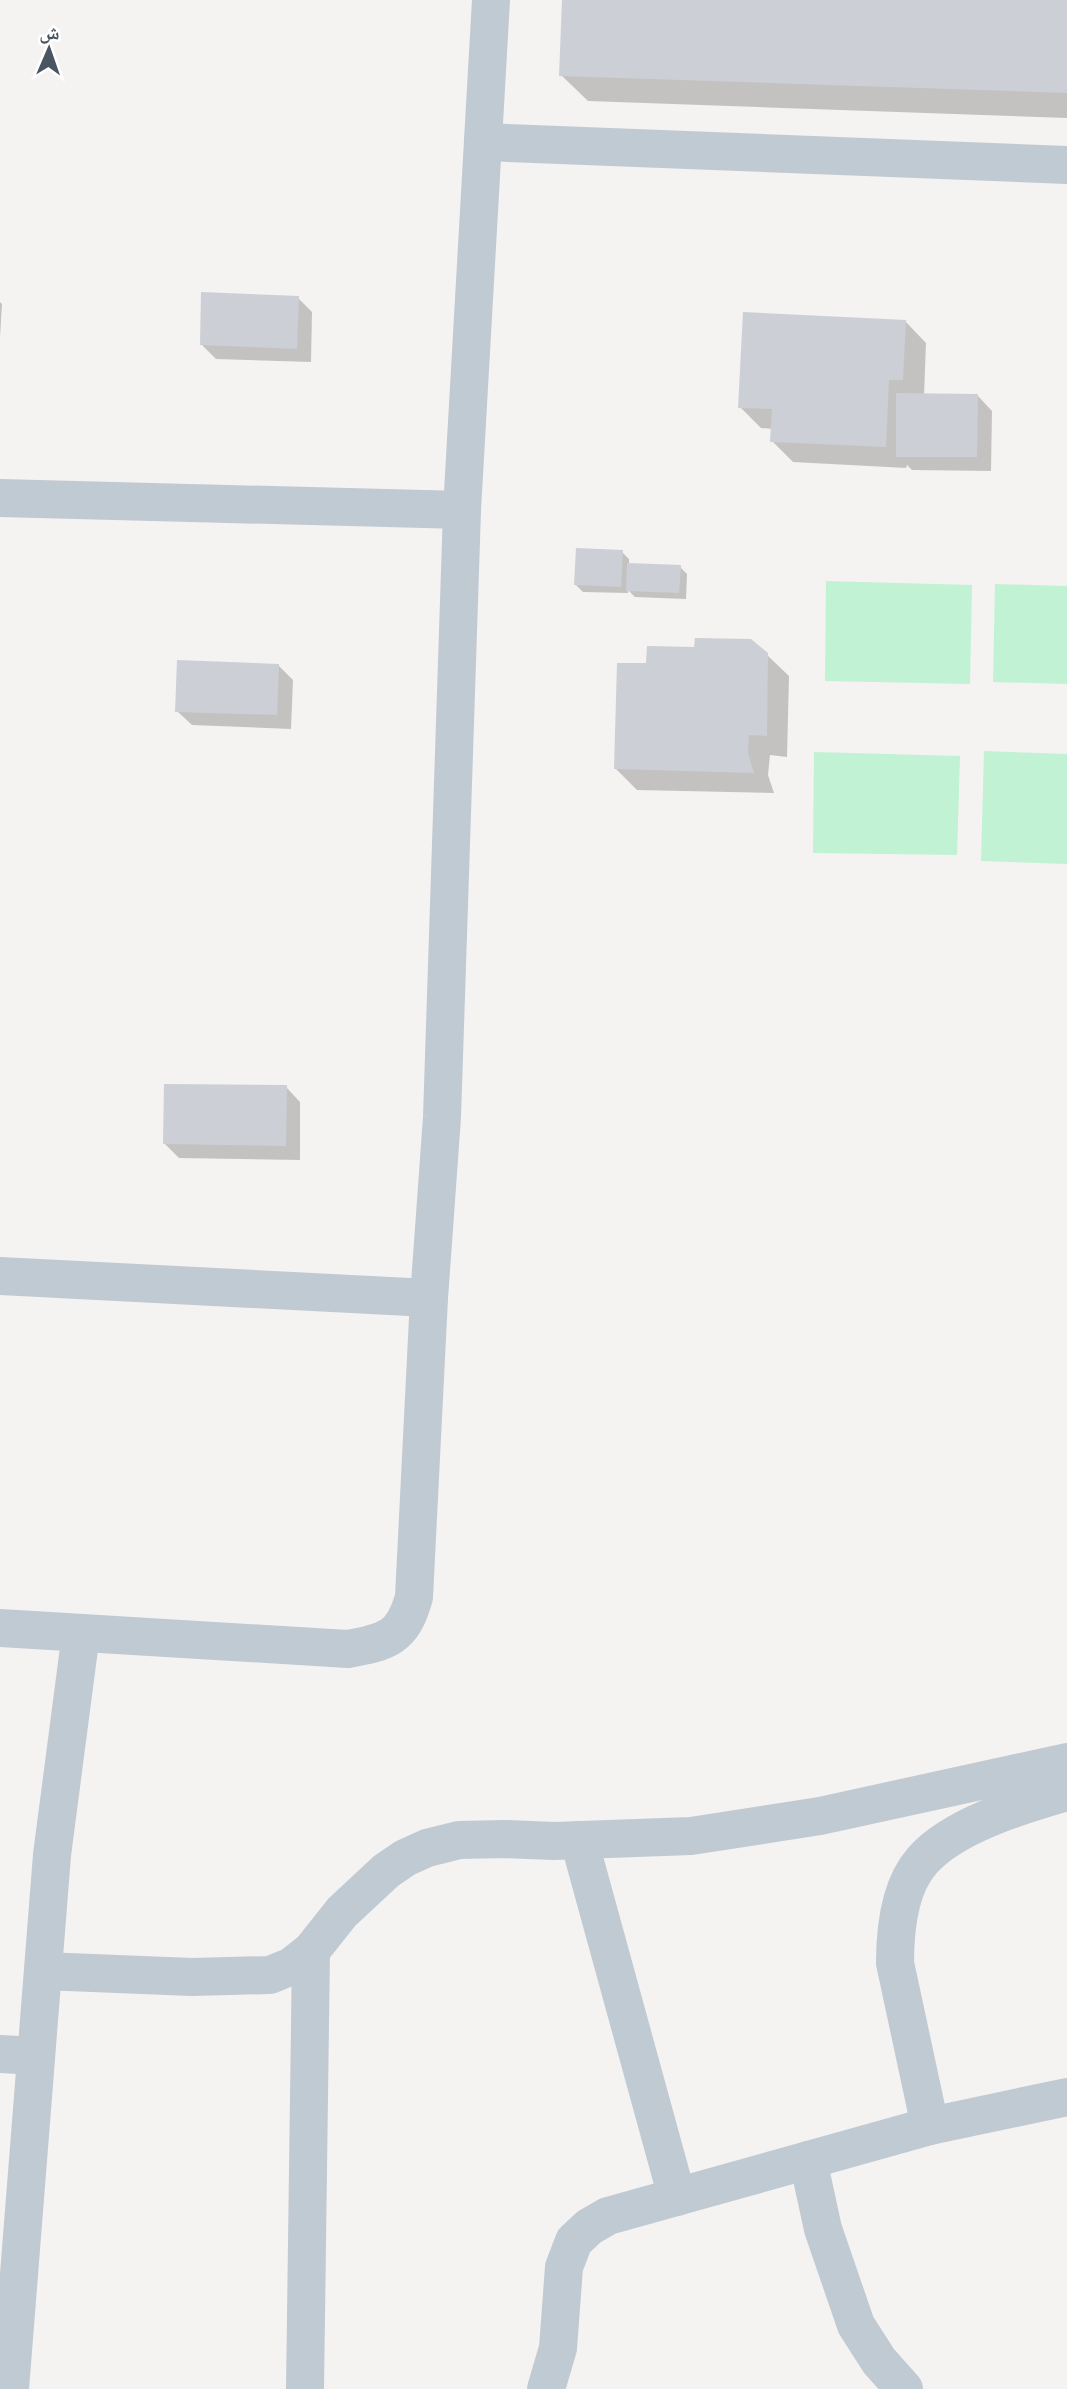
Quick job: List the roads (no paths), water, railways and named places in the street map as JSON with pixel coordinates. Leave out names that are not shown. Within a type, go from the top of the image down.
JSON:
[{"type":"street","points":[[0,1628],[348,1649],[373,1644],[398,1632],[409,1616],[414,1597],[429,1298],[442,1117],[462,510],[491,0]]},
{"type":"street","points":[[483,142],[1067,165]]},
{"type":"street","points":[[0,498],[462,510]]},
{"type":"street","points":[[0,1276],[429,1298]]},
{"type":"street","points":[[10,2389],[18,2055],[43,1971],[52,1855],[81,1633]]},
{"type":"street","points":[[43,1971],[192,1977],[270,1975],[292,1966],[311,1951],[342,1912],[386,1871],[427,1847],[459,1840],[691,1836],[820,1816],[1067,1762]]},
{"type":"street","points":[[930,2126],[895,1963],[895,1937],[907,1887],[920,1863],[934,1849],[955,1835],[998,1815],[1067,1792]]},
{"type":"street","points":[[579,1840],[677,2197]]},
{"type":"street","points":[[305,2389],[311,1951]]},
{"type":"street","points":[[546,2389],[558,2348],[564,2267],[574,2241],[589,2227],[608,2216],[930,2126],[1067,2097]]},
{"type":"street","points":[[808,2160],[823,2229],[856,2325],[878,2361],[904,2389]]}]
